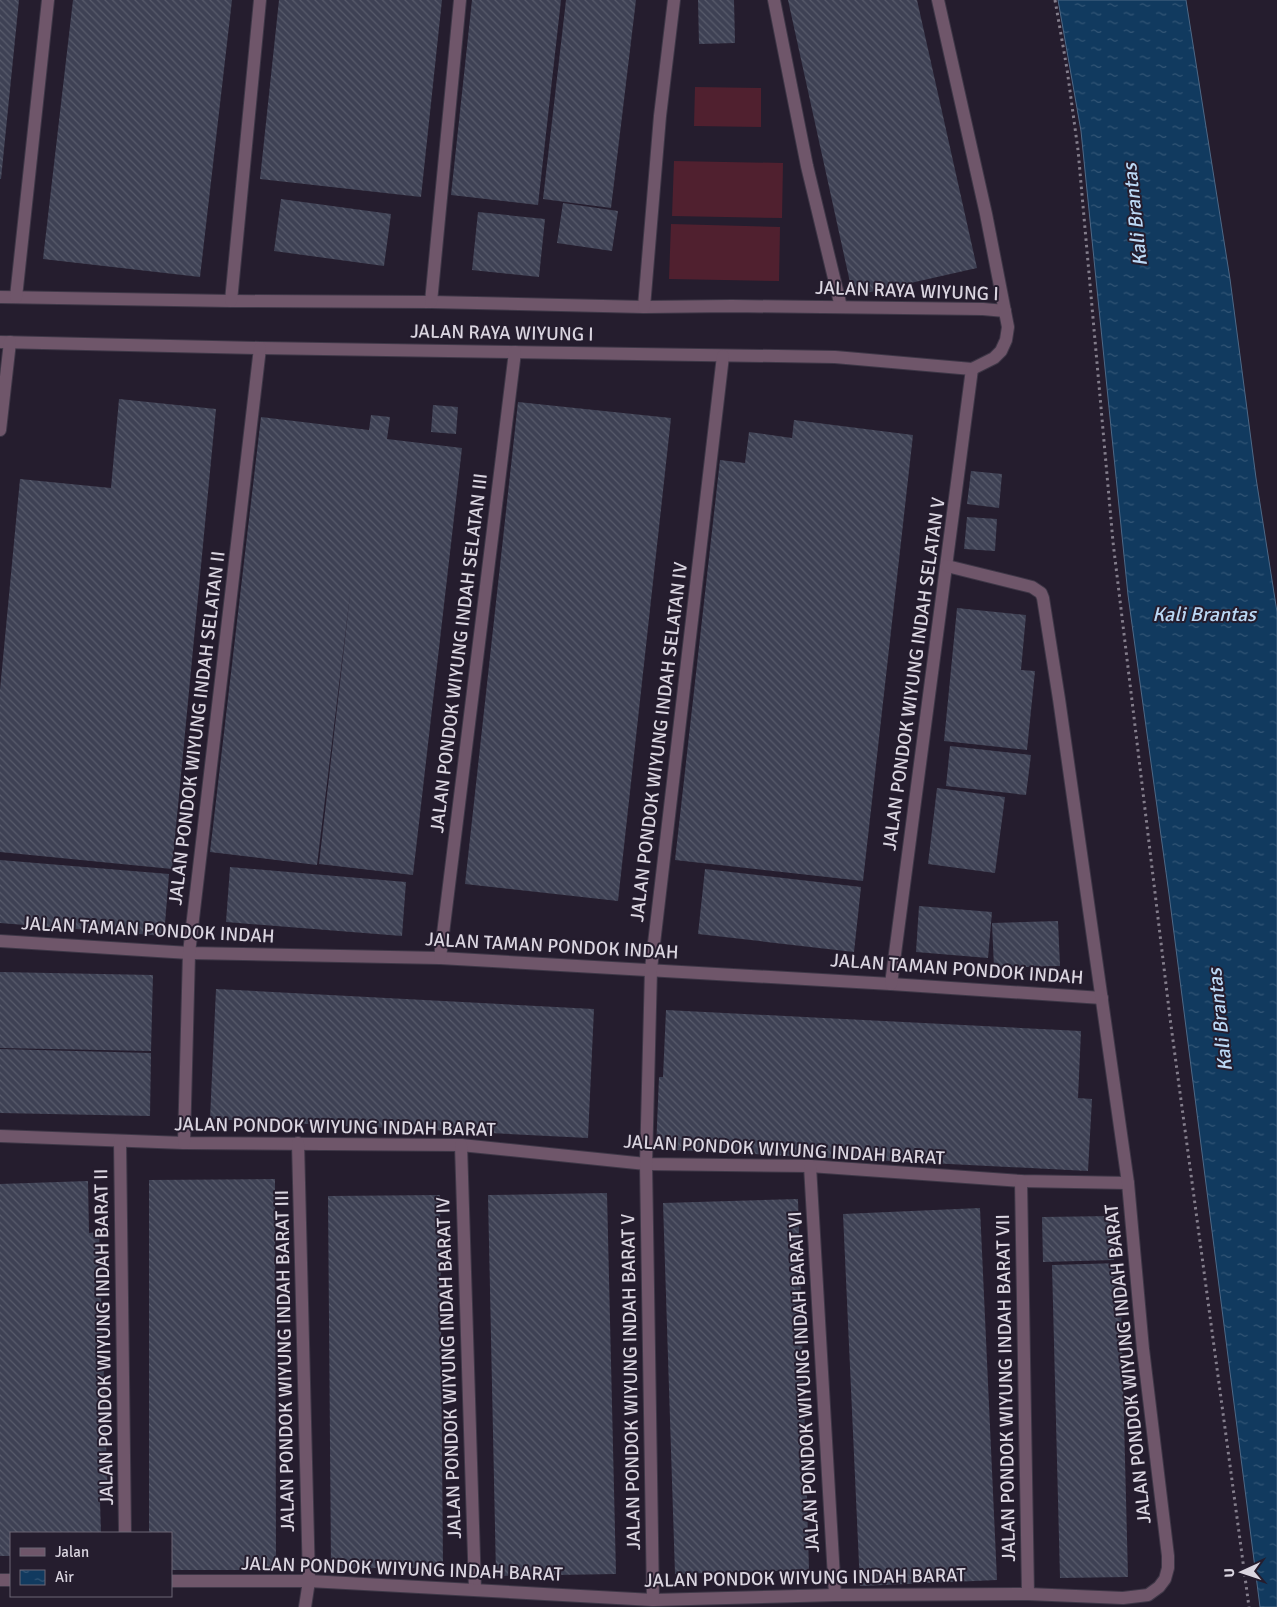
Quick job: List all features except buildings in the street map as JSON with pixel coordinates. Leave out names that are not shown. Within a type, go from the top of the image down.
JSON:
[{"type":"street","points":[[16,297],[48,0]]},
{"type":"street","points":[[231,301],[260,0]]},
{"type":"street","points":[[431,302],[460,0]]},
{"type":"street","points":[[644,307],[660,116],[674,0]]},
{"type":"street","points":[[774,0],[807,166],[841,307]]},
{"type":"street","points":[[938,0],[1006,311]]},
{"type":"street","name":"JALAN RAYA WIYUNG I","points":[[0,296],[644,307],[732,306],[983,309],[1006,311],[1008,327],[1006,340],[1001,351],[994,358],[972,369],[835,357],[5,342]]},
{"type":"street","points":[[0,430],[5,342]]},
{"type":"street","name":"JALAN PONDOK WIYUNG INDAH SELATAN II","points":[[184,1143],[189,953],[260,348]]},
{"type":"street","name":"JALAN PONDOK WIYUNG INDAH SELATAN III","points":[[440,958],[515,352]]},
{"type":"street","name":"JALAN PONDOK WIYUNG INDAH SELATAN IV","points":[[646,1164],[651,969],[723,356]]},
{"type":"street","name":"JALAN PONDOK WIYUNG INDAH SELATAN V","points":[[891,984],[972,369]]},
{"type":"street","points":[[947,566],[1032,587],[1041,593],[1043,598],[1128,1183]]},
{"type":"street","name":"JALAN TAMAN PONDOK INDAH","points":[[0,941],[189,953],[440,958],[651,969],[1102,998]]},
{"type":"street","name":"JALAN PONDOK WIYUNG INDAH BARAT","points":[[0,1136],[184,1143],[461,1145],[646,1164],[810,1166],[1021,1181],[1128,1183],[1143,1349],[1168,1568],[1165,1579],[1159,1587],[1148,1594],[1136,1597],[1028,1594],[835,1595],[653,1600],[309,1581],[172,1581]]},
{"type":"street","name":"JALAN PONDOK WIYUNG INDAH BARAT II","points":[[120,1141],[125,1532]]},
{"type":"street","name":"JALAN PONDOK WIYUNG INDAH BARAT III","points":[[298,1143],[309,1581],[305,1607]]},
{"type":"street","name":"JALAN PONDOK WIYUNG INDAH BARAT IV","points":[[461,1145],[475,1590]]},
{"type":"street","name":"JALAN PONDOK WIYUNG INDAH BARAT V","points":[[646,1164],[653,1600]]},
{"type":"street","name":"JALAN PONDOK WIYUNG INDAH BARAT VI","points":[[810,1166],[835,1595]]},
{"type":"street","name":"JALAN PONDOK WIYUNG INDAH BARAT VII","points":[[1021,1181],[1028,1594]]},
{"type":"path","points":[[1055,0],[1068,69],[1078,150],[1113,542],[1170,1018],[1249,1607]]},
{"type":"shaded area","points":[[695,87],[761,88],[761,127],[694,126]]},
{"type":"shaded area","points":[[674,161],[783,163],[782,218],[672,216]]},
{"type":"shaded area","points":[[671,224],[780,227],[779,281],[669,279]]},
{"type":"water","name":"Kali Brantas","points":[[1058,0],[1186,0],[1230,279],[1256,478],[1277,612],[1277,1607],[1260,1607],[1169,894],[1128,595],[1081,131]]}]
